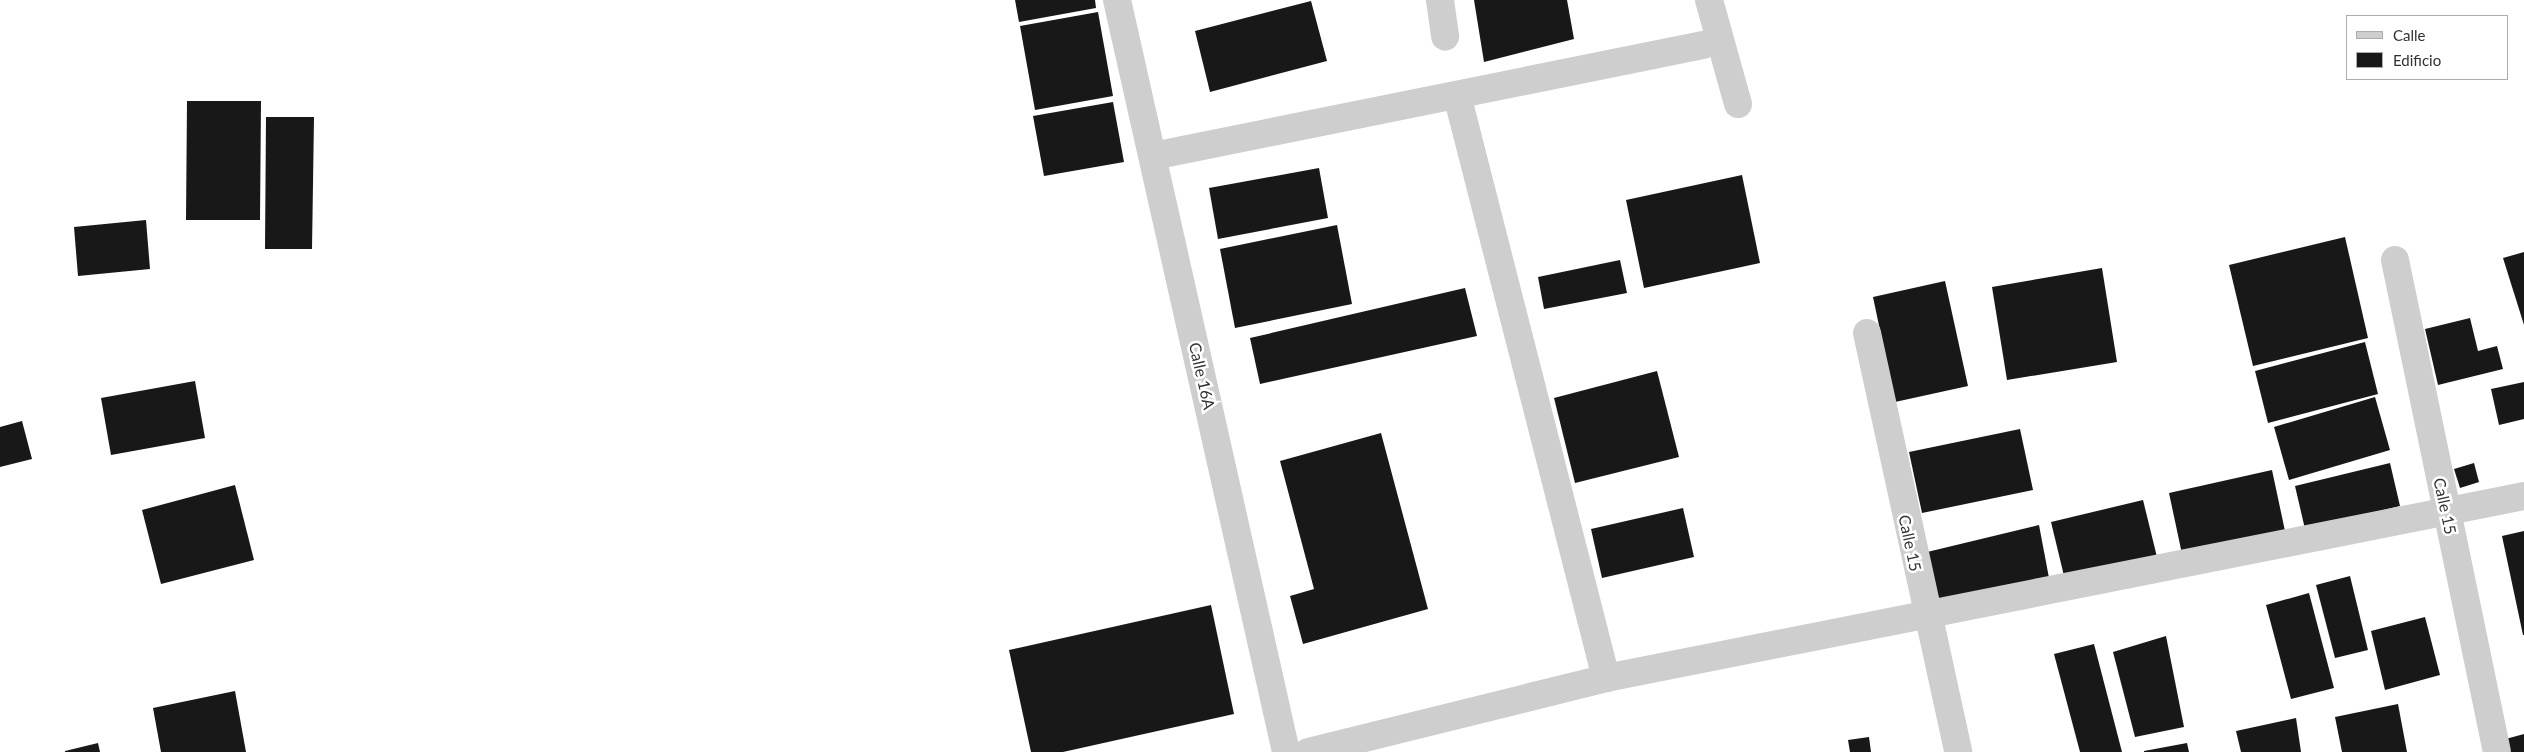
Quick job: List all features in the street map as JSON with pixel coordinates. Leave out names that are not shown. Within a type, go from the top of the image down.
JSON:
[{"type":"street","name":"Calle 16A","points":[[1117,0],[1286,752]]},
{"type":"street","points":[[1440,0],[1445,37]]},
{"type":"street","points":[[1709,0],[1738,104]]},
{"type":"street","points":[[1153,156],[1703,45]]},
{"type":"street","points":[[1457,95],[1606,678]]},
{"type":"street","name":"Calle 15","points":[[2395,260],[2497,752]]},
{"type":"street","name":"Calle 15","points":[[1867,333],[1925,615],[1958,752]]},
{"type":"street","points":[[1308,752],[1606,678],[2524,496]]},
{"type":"building","points":[[1015,0],[1095,0],[1096,8],[1019,22]]},
{"type":"building","points":[[1474,0],[1567,0],[1574,39],[1484,62]]},
{"type":"building","points":[[1311,1],[1327,61],[1210,92],[1195,31]]},
{"type":"building","points":[[1098,12],[1113,96],[1035,110],[1020,26]]},
{"type":"building","points":[[187,101],[261,101],[260,220],[186,220]]},
{"type":"building","points":[[1113,102],[1124,162],[1044,176],[1033,116]]},
{"type":"building","points":[[266,117],[314,117],[312,249],[265,249]]},
{"type":"building","points":[[1319,168],[1328,218],[1218,239],[1209,188]]},
{"type":"building","points":[[1742,175],[1760,263],[1644,288],[1626,200]]},
{"type":"building","points":[[146,220],[150,269],[78,276],[74,227]]},
{"type":"building","points":[[1337,225],[1352,304],[1235,328],[1220,249]]},
{"type":"building","points":[[2345,237],[2368,338],[2253,366],[2229,265]]},
{"type":"building","points":[[2524,252],[2524,325],[2503,258]]},
{"type":"building","points":[[1620,260],[1627,293],[1544,309],[1538,277]]},
{"type":"building","points":[[2102,268],[2117,362],[2007,380],[1992,287]]},
{"type":"building","points":[[1945,281],[1968,386],[1895,402],[1873,297]]},
{"type":"building","points":[[1465,288],[1477,336],[1260,384],[1250,338]]},
{"type":"building","points":[[2470,318],[2478,351],[2497,346],[2503,369],[2438,385],[2425,329]]},
{"type":"building","points":[[2365,342],[2378,394],[2268,423],[2255,371]]},
{"type":"building","points":[[1657,371],[1679,457],[1575,483],[1554,398]]},
{"type":"building","points":[[195,381],[205,438],[111,455],[101,398]]},
{"type":"building","points":[[2524,382],[2524,419],[2499,425],[2491,389]]},
{"type":"building","points":[[2375,397],[2390,450],[2289,480],[2274,427]]},
{"type":"building","points":[[22,421],[32,459],[0,467],[0,427]]},
{"type":"building","points":[[2020,429],[2033,490],[1922,513],[1909,452]]},
{"type":"building","points":[[1381,433],[1428,609],[1303,644],[1290,596],[1314,589],[1280,461]]},
{"type":"building","points":[[2390,463],[2400,506],[2305,529],[2295,486]]},
{"type":"building","points":[[2474,463],[2479,482],[2460,488],[2454,469]]},
{"type":"building","points":[[2272,470],[2285,531],[2182,554],[2169,493]]},
{"type":"building","points":[[235,485],[254,560],[161,584],[142,510]]},
{"type":"building","points":[[2143,500],[2157,557],[2065,580],[2051,522]]},
{"type":"building","points":[[1683,508],[1694,557],[1602,578],[1591,529]]},
{"type":"building","points":[[2039,525],[2049,578],[1932,605],[1923,553]]},
{"type":"building","points":[[2524,531],[2524,635],[2523,635],[2502,536]]},
{"type":"building","points":[[2350,576],[2368,650],[2335,658],[2316,585]]},
{"type":"building","points":[[2309,593],[2334,688],[2291,699],[2266,605]]},
{"type":"building","points":[[1211,605],[1234,714],[1063,752],[1031,752],[1009,650]]},
{"type":"building","points":[[2425,617],[2440,675],[2385,690],[2371,631]]},
{"type":"building","points":[[2166,636],[2184,727],[2135,737],[2113,652]]},
{"type":"building","points":[[2094,644],[2122,752],[2080,752],[2054,654]]},
{"type":"building","points":[[235,691],[246,752],[161,752],[153,708]]},
{"type":"building","points":[[2398,704],[2407,752],[2342,752],[2335,717]]},
{"type":"building","points":[[2296,718],[2301,752],[2241,752],[2236,731]]},
{"type":"building","points":[[2524,734],[2524,752],[2505,752],[2502,740]]},
{"type":"building","points":[[1869,737],[1871,752],[1850,752],[1848,740]]},
{"type":"building","points":[[98,743],[100,752],[65,752],[65,751]]},
{"type":"building","points":[[2187,743],[2189,752],[2144,752],[2144,751]]}]
